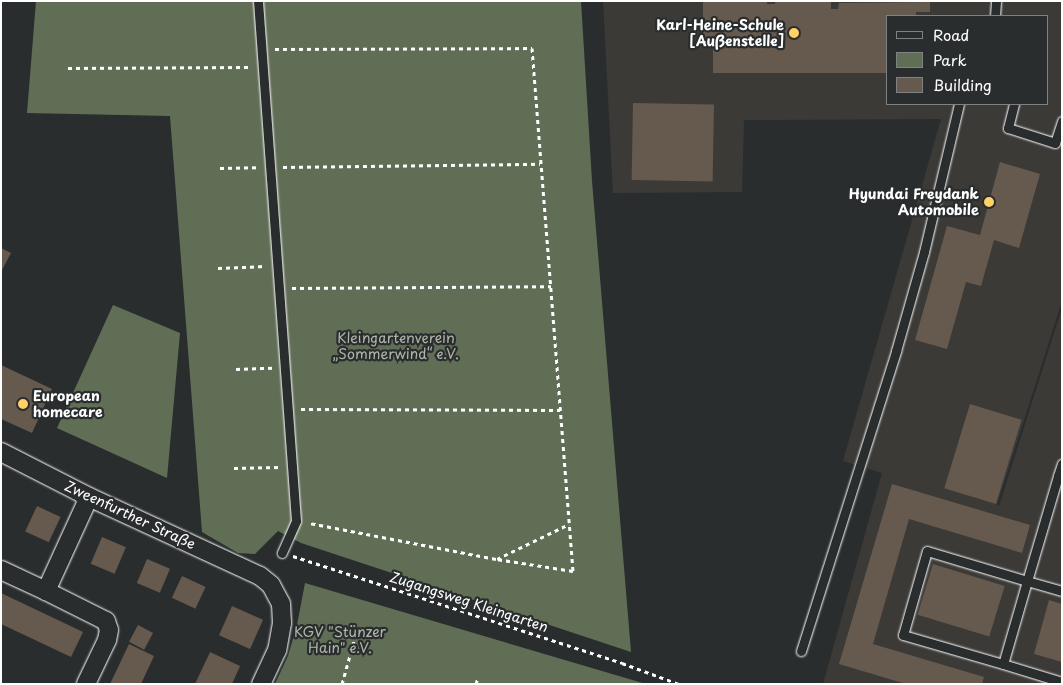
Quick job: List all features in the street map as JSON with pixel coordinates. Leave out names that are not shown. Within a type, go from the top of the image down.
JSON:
[{"type":"street","name":"Zweenfurther Straße","points":[[1,452],[89,497],[260,576],[270,586],[281,604],[282,623],[278,650],[261,684]]},
{"type":"street","points":[[46,591],[89,497]]},
{"type":"street","points":[[1,570],[106,621],[109,630],[107,640],[86,684]]},
{"type":"lane","points":[[258,1],[296,520],[282,553]]},
{"type":"lane","points":[[995,15],[996,1]]},
{"type":"lane","points":[[800,652],[898,342],[924,252],[959,105]]},
{"type":"lane","points":[[1014,105],[1008,128],[1055,143],[1062,121]]},
{"type":"lane","points":[[1003,664],[1060,477],[1062,464]]},
{"type":"lane","points":[[1062,591],[927,551],[903,635],[1062,682]]},
{"type":"path","points":[[262,49],[532,48],[574,571],[496,559],[296,520]]},
{"type":"path","points":[[68,68],[263,67]]},
{"type":"path","points":[[220,168],[540,164]]},
{"type":"path","points":[[218,268],[277,266]]},
{"type":"path","points":[[279,288],[551,286]]},
{"type":"path","points":[[236,369],[285,368]]},
{"type":"path","points":[[288,409],[560,410]]},
{"type":"path","points":[[234,468],[292,467]]},
{"type":"path","points":[[496,559],[569,524]]},
{"type":"path","name":"Zugangsweg Kleingarten","points":[[282,553],[622,663],[679,684]]},
{"type":"path","points":[[342,684],[354,641]]},
{"type":"path","points":[[476,684],[478,677]]},
{"type":"shaded area","points":[[603,1],[1062,1],[1062,301],[997,505],[999,506],[1062,308],[1062,684],[823,684],[882,473],[843,461],[941,119],[744,120],[742,192],[613,193]]},
{"type":"green space","name":"Kleingartenverein „Sommerwind“ e.V.","points":[[36,1],[581,1],[592,181],[631,652],[301,543],[278,531],[255,554],[238,553],[202,532],[170,116],[27,113]]},
{"type":"green space","points":[[113,305],[180,333],[167,478],[57,428]]},
{"type":"green space","name":"KGV \"Stünzer Hain\" e.V.","points":[[305,583],[646,684],[275,684],[288,656],[297,625]]},
{"type":"building","name":"Karl-Heine-Schule [Außenstelle]","points":[[703,1],[767,1],[767,4],[775,4],[775,1],[831,1],[831,9],[838,9],[839,3],[930,2],[930,12],[916,12],[916,15],[886,15],[886,73],[713,73],[713,47],[703,47]]},
{"type":"building","points":[[633,103],[714,104],[713,181],[632,180]]},
{"type":"building","points":[[1000,162],[1040,174],[1019,248],[994,240],[981,286],[966,282],[947,349],[915,340],[947,226],[980,235]]},
{"type":"building","points":[[1,248],[11,253],[1,272]]},
{"type":"building","name":"European homecare","points":[[1,365],[52,389],[32,433],[1,419]]},
{"type":"building","points":[[970,404],[1022,420],[996,504],[944,488]]},
{"type":"building","points":[[892,484],[1030,525],[1022,553],[909,519],[873,644],[984,677],[982,684],[906,684],[839,664]]},
{"type":"building","points":[[37,506],[61,517],[49,542],[25,531]]},
{"type":"building","points":[[102,537],[126,547],[115,574],[91,564]]},
{"type":"building","points":[[147,559],[170,569],[160,593],[137,583]]},
{"type":"building","points":[[933,564],[1005,586],[989,637],[918,615]]},
{"type":"building","points":[[182,576],[206,587],[195,609],[172,598]]},
{"type":"building","points":[[1,593],[83,632],[71,657],[1,624]]},
{"type":"building","points":[[1049,600],[1062,604],[1062,662],[1034,654]]},
{"type":"building","points":[[232,606],[263,620],[250,649],[219,635]]},
{"type":"building","points":[[138,625],[153,633],[144,650],[129,642]]},
{"type":"building","points":[[129,644],[154,656],[141,684],[110,684]]},
{"type":"building","points":[[210,652],[240,666],[232,684],[195,684]]},
{"type":"place","name":"Karl-Heine-Schule [Außenstelle]","points":[[794,33]]},
{"type":"place","name":"Hyundai Freydank Automobile","points":[[989,202]]},
{"type":"place","name":"European homecare","points":[[23,404]]}]
